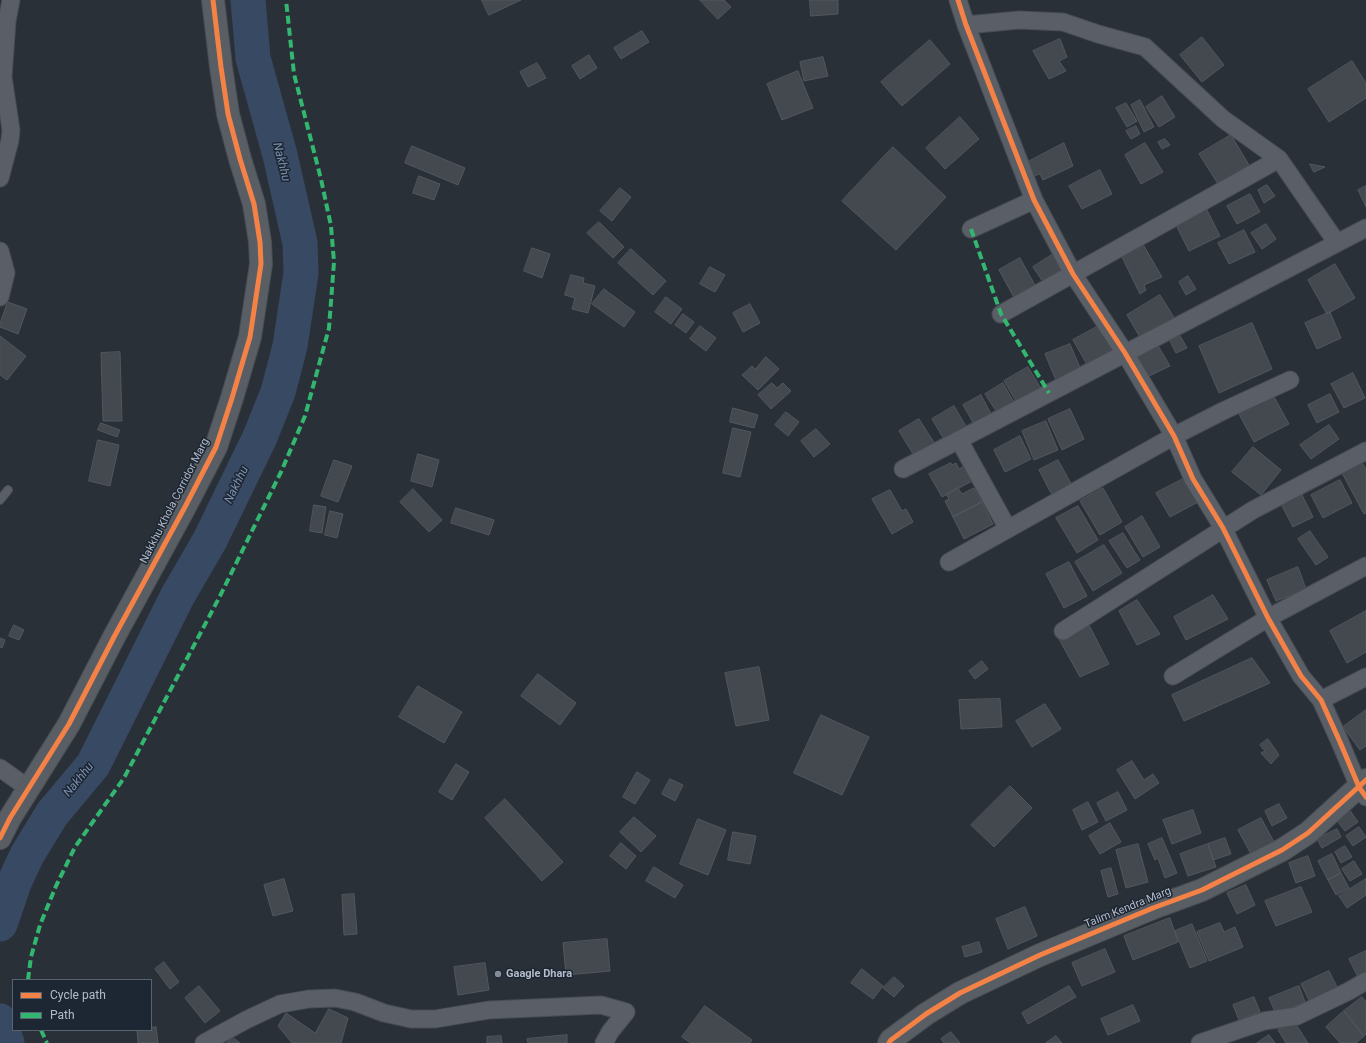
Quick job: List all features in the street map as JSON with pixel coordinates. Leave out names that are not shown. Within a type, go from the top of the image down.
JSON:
[{"type":"street","points":[[0,178],[10,140],[11,130],[3,78],[7,21],[11,0]]},
{"type":"street","name":"Nakkhu Khola Corridor Marg","points":[[0,838],[28,788],[69,724],[216,447],[250,337],[261,264],[260,242],[254,204],[228,114],[213,0]]},
{"type":"street","points":[[958,0],[966,25],[1034,200],[1073,274],[1125,353],[1174,436],[1193,479],[1223,528],[1268,618],[1301,676],[1321,700],[1340,742],[1364,788]]},
{"type":"street","points":[[966,25],[1019,20],[1063,22],[1144,47],[1223,119],[1279,159],[1337,243]]},
{"type":"street","points":[[1001,314],[1279,159]]},
{"type":"street","points":[[971,229],[1034,200]]},
{"type":"street","points":[[903,469],[1366,228]]},
{"type":"street","points":[[0,251],[6,273],[0,297]]},
{"type":"street","points":[[949,562],[1174,436],[1223,411],[1290,380]]},
{"type":"street","points":[[959,440],[1008,529]]},
{"type":"street","points":[[1063,632],[1223,528],[1260,506],[1366,452]]},
{"type":"street","points":[[1173,676],[1268,618],[1366,566]]},
{"type":"street","points":[[1321,700],[1366,677]]},
{"type":"street","points":[[0,768],[28,788]]},
{"type":"street","name":"Talim Kendra Marg","points":[[889,1043],[926,1014],[960,993],[1040,955],[1153,908],[1202,890],[1282,850],[1308,834],[1323,818],[1364,788]]},
{"type":"street","points":[[1200,1043],[1264,1021],[1297,1016],[1349,991],[1366,981]]},
{"type":"street","points":[[204,1043],[246,1020],[280,1004],[308,999],[336,998],[354,1002],[384,1013],[411,1019],[435,1019],[489,1010],[601,1005],[626,1012],[610,1032],[604,1043]]},
{"type":"lane","points":[[0,500],[8,490]]},
{"type":"building","points":[[482,0],[521,0],[489,15]]},
{"type":"building","points":[[700,0],[724,0],[731,7],[718,19]]},
{"type":"building","points":[[810,0],[838,0],[838,14],[811,16]]},
{"type":"building","points":[[642,31],[649,42],[621,59],[614,48]]},
{"type":"building","points":[[1202,37],[1224,65],[1202,82],[1180,55]]},
{"type":"building","points":[[1060,39],[1067,57],[1059,61],[1066,71],[1049,79],[1033,51]]},
{"type":"building","points":[[930,40],[950,64],[902,106],[881,82]]},
{"type":"building","points":[[589,55],[597,68],[580,79],[572,66]]},
{"type":"building","points":[[823,57],[828,76],[804,81],[800,62]]},
{"type":"building","points":[[1352,61],[1366,83],[1366,98],[1329,122],[1308,89]]},
{"type":"building","points":[[537,63],[546,78],[528,87],[520,72]]},
{"type":"building","points":[[798,71],[813,108],[782,120],[767,84]]},
{"type":"building","points":[[1162,96],[1175,117],[1159,127],[1146,107]]},
{"type":"building","points":[[1140,100],[1154,127],[1144,132],[1131,105]]},
{"type":"building","points":[[1126,103],[1137,121],[1127,127],[1116,108]]},
{"type":"building","points":[[960,117],[979,139],[945,169],[926,148]]},
{"type":"building","points":[[1136,126],[1140,134],[1131,139],[1126,131]]},
{"type":"building","points":[[1231,135],[1249,165],[1218,184],[1199,154]]},
{"type":"building","points":[[1165,139],[1170,145],[1162,149],[1158,142]]},
{"type":"building","points":[[1064,143],[1073,166],[1043,180],[1040,174],[1033,176],[1026,163]]},
{"type":"building","points":[[1145,143],[1163,172],[1141,184],[1125,155]]},
{"type":"building","points":[[412,146],[465,168],[458,185],[405,163]]},
{"type":"building","points":[[893,147],[946,197],[896,250],[842,201]]},
{"type":"building","points":[[1310,164],[1325,167],[1314,172]]},
{"type":"building","points":[[1100,170],[1112,194],[1082,209],[1069,186]]},
{"type":"building","points":[[419,176],[440,184],[434,200],[413,193]]},
{"type":"building","points":[[1267,185],[1275,196],[1264,203],[1258,190]]},
{"type":"building","points":[[1366,186],[1366,207],[1358,190]]},
{"type":"building","points":[[620,188],[631,197],[612,221],[600,211]]},
{"type":"building","points":[[1250,194],[1260,212],[1237,224],[1227,206]]},
{"type":"building","points":[[1206,208],[1220,236],[1189,251],[1175,223]]},
{"type":"building","points":[[599,222],[624,247],[613,258],[587,233]]},
{"type":"building","points":[[1266,224],[1276,239],[1262,249],[1251,233]]},
{"type":"building","points":[[1244,230],[1255,252],[1229,264],[1218,243]]},
{"type":"building","points":[[1144,246],[1162,277],[1144,285],[1146,290],[1140,294],[1122,257]]},
{"type":"building","points":[[532,248],[550,254],[542,278],[524,271]]},
{"type":"building","points":[[631,249],[666,281],[653,295],[618,263]]},
{"type":"building","points":[[1055,253],[1066,271],[1045,285],[1033,267]]},
{"type":"building","points":[[1020,258],[1037,289],[1016,301],[999,270]]},
{"type":"building","points":[[1335,264],[1355,298],[1327,314],[1308,280]]},
{"type":"building","points":[[710,267],[725,275],[715,292],[700,284]]},
{"type":"building","points":[[571,275],[584,278],[583,283],[595,286],[588,313],[572,309],[575,298],[565,295]]},
{"type":"building","points":[[1188,276],[1196,289],[1186,295],[1179,282]]},
{"type":"building","points":[[604,289],[635,312],[624,327],[592,304]]},
{"type":"building","points":[[1160,295],[1175,319],[1141,339],[1127,315]]},
{"type":"building","points":[[666,297],[682,309],[671,324],[655,312]]},
{"type":"building","points":[[8,302],[27,309],[18,334],[0,327]]},
{"type":"building","points":[[750,304],[760,323],[743,332],[733,313]]},
{"type":"building","points":[[1330,312],[1341,338],[1317,349],[1305,323]]},
{"type":"building","points":[[683,314],[694,322],[686,333],[675,325]]},
{"type":"building","points":[[1252,323],[1272,369],[1219,393],[1199,346]]},
{"type":"building","points":[[1102,324],[1118,351],[1089,368],[1073,340]]},
{"type":"building","points":[[700,326],[716,338],[706,351],[690,339]]},
{"type":"building","points":[[1179,334],[1187,348],[1176,353],[1169,339]]},
{"type":"building","points":[[0,336],[26,356],[7,380],[0,375]]},
{"type":"building","points":[[1070,344],[1081,370],[1056,380],[1045,354]]},
{"type":"building","points":[[1157,344],[1170,366],[1147,377],[1134,355]]},
{"type":"building","points":[[120,352],[122,421],[103,421],[101,353]]},
{"type":"building","points":[[766,357],[779,369],[758,390],[742,375],[752,366],[755,369]]},
{"type":"building","points":[[1028,367],[1043,392],[1019,406],[1004,381]]},
{"type":"building","points":[[1353,373],[1365,398],[1344,408],[1331,384]]},
{"type":"building","points":[[772,383],[777,388],[783,383],[791,391],[771,409],[758,395]]},
{"type":"building","points":[[1003,383],[1015,404],[998,414],[985,394]]},
{"type":"building","points":[[1330,394],[1339,412],[1317,423],[1308,405]]},
{"type":"building","points":[[981,395],[992,416],[975,426],[963,405]]},
{"type":"building","points":[[1273,395],[1289,424],[1254,442],[1239,414]]},
{"type":"building","points":[[954,406],[967,428],[945,441],[932,419]]},
{"type":"building","points":[[733,408],[758,415],[754,428],[730,422]]},
{"type":"building","points":[[1070,409],[1084,439],[1062,450],[1048,419]]},
{"type":"building","points":[[786,412],[799,422],[788,436],[775,425]]},
{"type":"building","points":[[919,419],[935,444],[915,457],[899,431]]},
{"type":"building","points":[[1046,421],[1058,450],[1034,460],[1022,431]]},
{"type":"building","points":[[101,423],[120,430],[117,437],[98,430]]},
{"type":"building","points":[[1329,425],[1339,439],[1311,459],[1300,445]]},
{"type":"building","points":[[733,428],[751,432],[740,477],[723,473]]},
{"type":"building","points":[[816,429],[830,444],[814,457],[801,441]]},
{"type":"building","points":[[1020,436],[1031,459],[1005,472],[994,450]]},
{"type":"building","points":[[98,440],[119,445],[110,486],[89,481]]},
{"type":"building","points":[[1253,447],[1281,470],[1261,495],[1232,472]]},
{"type":"building","points":[[418,454],[439,460],[432,487],[411,481]]},
{"type":"building","points":[[334,460],[352,466],[338,502],[321,496]]},
{"type":"building","points":[[1058,460],[1074,489],[1054,499],[1039,470]]},
{"type":"building","points":[[951,463],[952,465],[956,463],[959,469],[968,464],[976,479],[942,497],[929,474]]},
{"type":"building","points":[[1362,463],[1366,469],[1366,513],[1364,514],[1342,473]]},
{"type":"building","points":[[1185,478],[1198,502],[1170,517],[1156,493]]},
{"type":"building","points":[[1340,480],[1352,503],[1323,518],[1311,495]]},
{"type":"building","points":[[958,488],[962,494],[974,488],[982,502],[953,517],[945,501],[949,499],[946,494]]},
{"type":"building","points":[[1103,488],[1122,522],[1100,535],[1080,501]]},
{"type":"building","points":[[413,489],[442,520],[429,532],[400,502]]},
{"type":"building","points":[[890,490],[902,511],[906,509],[913,522],[892,534],[872,499]]},
{"type":"building","points":[[1301,493],[1313,517],[1293,527],[1281,504]]},
{"type":"building","points":[[982,502],[993,524],[964,539],[953,517]]},
{"type":"building","points":[[314,505],[326,507],[322,533],[310,531]]},
{"type":"building","points":[[1078,506],[1098,540],[1077,553],[1056,518]]},
{"type":"building","points":[[456,508],[494,520],[489,535],[451,523]]},
{"type":"building","points":[[330,511],[343,514],[337,538],[325,535]]},
{"type":"building","points":[[1142,516],[1160,547],[1143,557],[1125,527]]},
{"type":"building","points":[[1310,531],[1328,557],[1316,565],[1298,539]]},
{"type":"building","points":[[1123,533],[1140,560],[1127,568],[1109,541]]},
{"type":"building","points":[[1104,545],[1122,573],[1093,591],[1075,562]]},
{"type":"building","points":[[1069,562],[1087,596],[1064,608],[1046,574]]},
{"type":"building","points":[[1298,567],[1306,589],[1276,601],[1267,580]]},
{"type":"building","points":[[1213,595],[1228,619],[1186,640],[1174,617]]},
{"type":"building","points":[[1137,600],[1160,634],[1137,645],[1119,611]]},
{"type":"building","points":[[1366,611],[1366,652],[1347,663],[1330,631]]},
{"type":"building","points":[[1088,623],[1109,664],[1080,677],[1059,639]]},
{"type":"building","points":[[14,625],[24,630],[19,640],[9,636]]},
{"type":"building","points":[[0,638],[5,640],[2,648],[0,647]]},
{"type":"building","points":[[1252,658],[1270,683],[1184,721],[1172,695]]},
{"type":"building","points":[[982,661],[988,669],[975,679],[969,671]]},
{"type":"building","points":[[759,667],[769,720],[736,726],[725,673]]},
{"type":"building","points":[[538,674],[576,703],[560,725],[521,696]]},
{"type":"building","points":[[418,686],[462,712],[444,743],[399,717]]},
{"type":"building","points":[[1000,699],[1002,727],[961,729],[959,700]]},
{"type":"building","points":[[1045,704],[1061,729],[1032,747],[1016,721]]},
{"type":"building","points":[[1366,710],[1366,746],[1360,750],[1343,727]]},
{"type":"building","points":[[821,715],[869,737],[842,795],[794,773]]},
{"type":"building","points":[[1268,739],[1279,755],[1271,764],[1261,753],[1265,751],[1260,745]]},
{"type":"building","points":[[1132,761],[1144,780],[1153,774],[1159,783],[1135,799],[1117,770]]},
{"type":"building","points":[[456,764],[469,772],[452,800],[439,792]]},
{"type":"building","points":[[637,772],[650,780],[635,804],[623,797]]},
{"type":"building","points":[[670,779],[683,785],[675,801],[662,794]]},
{"type":"building","points":[[1010,786],[1032,808],[994,847],[971,825]]},
{"type":"building","points":[[1118,792],[1127,810],[1106,821],[1097,803]]},
{"type":"building","points":[[505,799],[563,862],[542,881],[485,818]]},
{"type":"building","points":[[1088,802],[1098,822],[1082,830],[1073,810]]},
{"type":"building","points":[[1279,804],[1287,818],[1272,826],[1265,811]]},
{"type":"building","points":[[1349,809],[1358,822],[1345,831],[1335,818]]},
{"type":"building","points":[[1193,810],[1201,833],[1172,844],[1163,820]]},
{"type":"building","points":[[634,817],[656,836],[641,852],[620,832]]},
{"type":"building","points":[[1261,818],[1274,842],[1251,854],[1238,830]]},
{"type":"building","points":[[698,819],[726,830],[708,875],[680,864]]},
{"type":"building","points":[[1110,823],[1121,842],[1100,854],[1089,836]]},
{"type":"building","points":[[1359,827],[1366,837],[1353,846],[1346,836]]},
{"type":"building","points":[[1337,829],[1341,837],[1322,848],[1317,839]]},
{"type":"building","points":[[733,832],[756,836],[750,864],[728,860]]},
{"type":"building","points":[[1162,838],[1177,873],[1165,878],[1158,858],[1155,860],[1148,844]]},
{"type":"building","points":[[1225,838],[1231,854],[1213,860],[1208,844]]},
{"type":"building","points":[[621,843],[636,856],[626,869],[610,856]]},
{"type":"building","points":[[1138,844],[1148,882],[1126,888],[1116,850]]},
{"type":"building","points":[[1208,844],[1216,867],[1188,876],[1180,854]]},
{"type":"building","points":[[1345,846],[1352,857],[1341,863],[1335,852]]},
{"type":"building","points":[[1332,854],[1341,873],[1328,880],[1318,861]]},
{"type":"building","points":[[1308,856],[1315,876],[1296,883],[1289,863]]},
{"type":"building","points":[[1354,861],[1362,874],[1350,881],[1342,869]]},
{"type":"building","points":[[654,867],[683,885],[675,898],[646,881]]},
{"type":"building","points":[[1111,868],[1118,894],[1108,897],[1101,871]]},
{"type":"building","points":[[1341,873],[1349,888],[1336,895],[1328,880]]},
{"type":"building","points":[[284,879],[293,911],[273,916],[264,885]]},
{"type":"building","points":[[1366,879],[1366,895],[1347,908],[1339,896]]},
{"type":"building","points":[[1246,885],[1255,905],[1237,914],[1227,893]]},
{"type":"building","points":[[1301,887],[1312,912],[1276,926],[1265,901]]},
{"type":"building","points":[[354,894],[357,934],[344,935],[342,895]]},
{"type":"building","points":[[1025,907],[1037,936],[1008,949],[996,919]]},
{"type":"building","points":[[1170,918],[1178,942],[1133,960],[1124,936]]},
{"type":"building","points":[[1220,923],[1224,932],[1235,927],[1243,947],[1209,961],[1197,932]]},
{"type":"building","points":[[1192,924],[1207,961],[1190,968],[1175,931]]},
{"type":"building","points":[[607,939],[610,971],[566,975],[563,943]]},
{"type":"building","points":[[979,942],[982,952],[965,957],[962,947]]},
{"type":"building","points":[[1105,949],[1115,972],[1082,986],[1072,963]]},
{"type":"building","points":[[1366,951],[1366,973],[1358,977],[1349,959]]},
{"type":"building","points":[[164,962],[179,982],[170,989],[155,969]]},
{"type":"building","points":[[485,963],[489,990],[458,995],[454,967]]},
{"type":"building","points":[[862,969],[883,986],[873,999],[851,983]]},
{"type":"building","points":[[1329,971],[1338,989],[1310,1002],[1301,984]]},
{"type":"building","points":[[894,977],[904,986],[894,997],[883,988]]},
{"type":"building","points":[[199,986],[220,1011],[205,1023],[185,998]]},
{"type":"building","points":[[1069,986],[1076,997],[1028,1024],[1022,1013]]},
{"type":"building","points":[[1299,986],[1305,1002],[1276,1014],[1269,998]]},
{"type":"building","points":[[1254,997],[1260,1012],[1239,1020],[1233,1005]]},
{"type":"building","points":[[1362,997],[1366,1002],[1366,1034],[1364,1036],[1344,1011]]},
{"type":"building","points":[[1133,1005],[1140,1021],[1108,1035],[1101,1019]]},
{"type":"building","points":[[705,1006],[752,1040],[750,1043],[691,1043],[682,1037]]},
{"type":"building","points":[[329,1009],[348,1018],[341,1043],[292,1043],[278,1026],[286,1013],[315,1033]]},
{"type":"building","points":[[1344,1011],[1364,1036],[1356,1043],[1340,1043],[1326,1027]]},
{"type":"building","points":[[1293,1020],[1308,1043],[1286,1043],[1278,1030]]},
{"type":"building","points":[[156,1027],[158,1043],[138,1043],[137,1031],[152,1031],[152,1028]]},
{"type":"building","points":[[951,1032],[960,1043],[944,1043],[941,1039]]},
{"type":"building","points":[[567,1035],[567,1043],[528,1043],[527,1039]]},
{"type":"building","points":[[1269,1035],[1275,1043],[1257,1043]]},
{"type":"building","points":[[501,1036],[502,1043],[487,1043],[487,1037]]},
{"type":"building","points":[[1056,1036],[1062,1043],[1046,1043]]},
{"type":"building","points":[[232,1037],[240,1043],[227,1043]]},
{"type":"waterway","name":"Nakhhu","points":[[0,924],[14,883],[27,855],[52,814],[93,765],[177,597],[210,540],[260,437],[278,392],[290,346],[301,273],[300,243],[280,155],[253,58],[248,0]]},
{"type":"waterway","name":"Nakhhu","points":[[0,1021],[7,1043]]},
{"type":"marked path","points":[[28,979],[31,957],[40,925],[56,886],[75,847],[124,778],[220,596],[281,472],[305,416],[329,328],[334,262],[331,226],[321,179],[294,74],[286,0]]},
{"type":"marked path","points":[[971,229],[1001,314],[1049,393]]},
{"type":"marked path","points":[[41,1031],[47,1043]]},
{"type":"cycle path","points":[[0,838],[10,818],[69,724],[216,447],[250,337],[261,264],[260,242],[254,204],[228,114],[213,0]]},
{"type":"cycle path","points":[[958,0],[966,25],[1034,200],[1073,274],[1125,353],[1174,436],[1193,479],[1223,528],[1268,618],[1301,676],[1321,700],[1359,787],[1366,797]]},
{"type":"cycle path","points":[[889,1043],[926,1014],[960,993],[1040,955],[1153,908],[1202,890],[1282,850],[1308,833],[1366,780]]},
{"type":"place","name":"Gaagle Dhara","points":[[498,974]]}]
